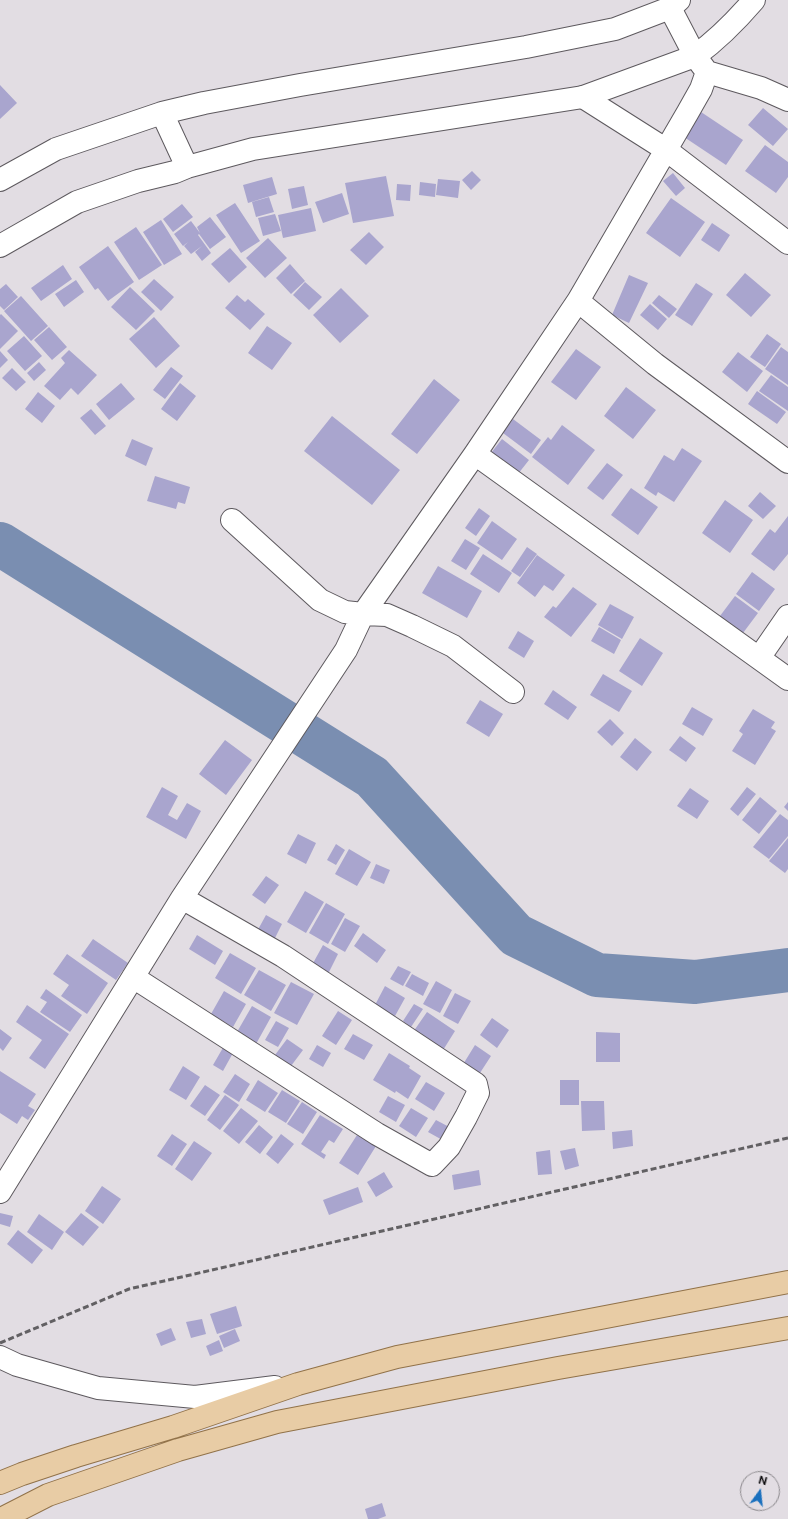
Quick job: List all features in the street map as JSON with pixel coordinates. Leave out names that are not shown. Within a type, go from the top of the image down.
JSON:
[{"type":"main road","points":[[0,1482],[76,1456],[173,1427],[298,1384],[397,1357],[788,1282]]},
{"type":"main road","points":[[1,1519],[48,1495],[178,1450],[277,1422],[543,1371],[788,1328]]},
{"type":"street","points":[[701,64],[711,44],[730,27],[754,0]]},
{"type":"street","points":[[0,180],[56,149],[162,113],[204,103],[293,86],[518,49],[615,29],[675,4],[701,64],[701,89],[578,301],[363,614],[346,650],[182,898],[0,1192]]},
{"type":"street","points":[[0,246],[77,202],[138,181],[175,172],[187,167],[253,149],[583,98],[701,64],[788,100]]},
{"type":"street","points":[[583,98],[665,149],[788,243]]},
{"type":"street","points":[[162,113],[187,167]]},
{"type":"street","points":[[578,301],[654,364],[788,462]]},
{"type":"street","points":[[474,454],[788,679]]},
{"type":"street","points":[[232,520],[320,600],[346,612],[387,615],[453,646],[513,692]]},
{"type":"street","points":[[759,658],[788,616]]},
{"type":"street","points":[[133,977],[377,1134],[432,1165],[449,1147],[478,1093],[476,1084],[283,956],[182,898]]},
{"type":"street","points":[[0,1358],[17,1365],[98,1388],[195,1397],[298,1384]]},
{"type":"building","points":[[0,85],[17,103],[0,119]]},
{"type":"building","points":[[763,108],[788,129],[773,146],[748,125]]},
{"type":"building","points":[[701,112],[743,140],[726,165],[684,137]]},
{"type":"building","points":[[765,145],[788,162],[788,177],[776,193],[745,171]]},
{"type":"building","points":[[472,171],[481,180],[471,190],[462,180]]},
{"type":"building","points":[[673,173],[685,188],[676,196],[663,181]]},
{"type":"building","points":[[386,176],[394,216],[353,223],[345,183]]},
{"type":"building","points":[[272,177],[277,194],[248,203],[243,185]]},
{"type":"building","points":[[438,179],[460,181],[458,198],[436,195]]},
{"type":"building","points":[[420,182],[436,184],[435,197],[419,195]]},
{"type":"building","points":[[397,184],[411,185],[410,201],[396,200]]},
{"type":"building","points":[[304,186],[308,205],[292,209],[288,189]]},
{"type":"building","points":[[342,193],[349,214],[323,223],[315,202]]},
{"type":"building","points":[[269,197],[274,212],[256,217],[252,202]]},
{"type":"building","points":[[671,198],[705,222],[680,257],[646,233]]},
{"type":"building","points":[[235,203],[260,241],[241,253],[216,215]]},
{"type":"building","points":[[182,204],[193,217],[173,232],[163,219]]},
{"type":"building","points":[[311,208],[316,231],[283,238],[278,215]]},
{"type":"building","points":[[275,214],[281,231],[263,236],[258,218]]},
{"type":"building","points":[[210,217],[226,237],[210,249],[199,234],[198,235],[211,253],[202,261],[195,252],[202,246],[191,254],[184,246],[188,242],[183,246],[174,234],[191,221],[200,233],[197,227]]},
{"type":"building","points":[[161,220],[182,254],[164,265],[143,232]]},
{"type":"building","points":[[712,223],[730,235],[719,252],[701,240]]},
{"type":"building","points":[[136,227],[162,265],[139,280],[114,242]]},
{"type":"building","points":[[369,232],[384,247],[366,265],[350,250]]},
{"type":"building","points":[[268,238],[287,258],[265,278],[246,258]]},
{"type":"building","points":[[108,246],[134,282],[108,301],[98,288],[95,290],[79,267]]},
{"type":"building","points":[[230,248],[247,267],[229,283],[211,264]]},
{"type":"building","points":[[290,264],[305,281],[291,294],[276,278]]},
{"type":"building","points":[[63,265],[72,279],[41,301],[31,288]]},
{"type":"building","points":[[745,273],[771,295],[751,317],[726,295]]},
{"type":"building","points":[[629,275],[648,283],[629,323],[612,315]]},
{"type":"building","points":[[154,279],[174,297],[161,311],[141,292]]},
{"type":"building","points":[[76,280],[84,292],[64,307],[55,294]]},
{"type":"building","points":[[305,282],[322,297],[309,310],[293,295]]},
{"type":"building","points":[[696,283],[713,294],[692,326],[675,315]]},
{"type":"building","points":[[6,284],[18,297],[4,310],[0,306],[0,289]]},
{"type":"building","points":[[130,287],[155,311],[136,330],[111,307]]},
{"type":"building","points":[[341,288],[369,316],[340,343],[313,315]]},
{"type":"building","points":[[237,295],[245,302],[248,299],[265,314],[250,330],[225,308]]},
{"type":"building","points":[[659,295],[677,309],[669,318],[652,303]]},
{"type":"building","points":[[21,296],[48,326],[31,341],[4,311]]},
{"type":"building","points":[[650,304],[667,319],[658,330],[640,315]]},
{"type":"building","points":[[1,314],[18,331],[0,349],[0,315]]},
{"type":"building","points":[[154,317],[180,346],[156,368],[129,339]]},
{"type":"building","points":[[267,326],[292,343],[272,370],[248,353]]},
{"type":"building","points":[[49,327],[67,347],[52,360],[34,340]]},
{"type":"building","points":[[767,334],[781,344],[765,367],[750,357]]},
{"type":"building","points":[[24,336],[42,356],[25,371],[7,351]]},
{"type":"building","points":[[781,347],[788,352],[788,385],[765,369]]},
{"type":"building","points":[[576,349],[601,367],[576,400],[551,382]]},
{"type":"building","points":[[69,350],[97,375],[78,395],[71,388],[60,400],[44,386],[65,363],[61,358]]},
{"type":"building","points":[[0,351],[8,360],[0,368]]},
{"type":"building","points":[[738,352],[763,371],[747,392],[722,372]]},
{"type":"building","points":[[39,362],[46,370],[34,381],[27,373]]},
{"type":"building","points":[[171,367],[183,376],[165,399],[153,390]]},
{"type":"building","points":[[12,368],[26,382],[16,391],[2,378]]},
{"type":"building","points":[[771,375],[788,387],[788,411],[759,391]]},
{"type":"building","points":[[434,379],[460,400],[417,454],[391,434]]},
{"type":"building","points":[[121,383],[135,399],[109,420],[96,404]]},
{"type":"building","points":[[180,383],[196,396],[177,421],[161,409]]},
{"type":"building","points":[[626,387],[656,410],[633,439],[604,416]]},
{"type":"building","points":[[757,391],[786,412],[777,424],[748,404]]},
{"type":"building","points":[[38,392],[55,406],[42,423],[25,409]]},
{"type":"building","points":[[91,409],[106,426],[95,435],[80,418]]},
{"type":"building","points":[[332,416],[400,470],[372,505],[304,451]]},
{"type":"building","points":[[513,419],[541,440],[531,454],[503,433]]},
{"type":"building","points":[[562,425],[595,450],[568,485],[532,457],[548,437],[551,440]]},
{"type":"building","points":[[132,439],[153,448],[146,466],[125,456]]},
{"type":"building","points":[[502,439],[529,460],[518,474],[491,453]]},
{"type":"building","points":[[682,448],[702,461],[674,502],[658,492],[656,496],[644,488],[664,455],[674,461]]},
{"type":"building","points":[[607,463],[623,475],[603,500],[587,488]]},
{"type":"building","points":[[155,476],[190,487],[185,504],[178,502],[176,509],[147,501]]},
{"type":"building","points":[[631,488],[658,507],[638,535],[611,515]]},
{"type":"building","points":[[760,492],[776,506],[763,519],[748,506]]},
{"type":"building","points":[[725,500],[753,520],[730,553],[702,533]]},
{"type":"building","points":[[479,508],[490,516],[476,536],[465,528]]},
{"type":"building","points":[[788,516],[788,554],[774,571],[751,554],[770,529],[775,533]]},
{"type":"building","points":[[492,521],[517,539],[502,560],[477,543]]},
{"type":"building","points":[[465,539],[480,548],[466,570],[451,561]]},
{"type":"building","points":[[527,547],[537,554],[520,577],[511,571]]},
{"type":"building","points":[[483,554],[512,573],[499,593],[470,574]]},
{"type":"building","points":[[537,555],[565,575],[553,591],[544,585],[535,597],[517,583]]},
{"type":"building","points":[[438,566],[482,591],[467,618],[422,593]]},
{"type":"building","points":[[752,572],[775,589],[759,611],[736,594]]},
{"type":"building","points":[[573,587],[597,604],[571,637],[544,617],[553,606],[556,608]]},
{"type":"building","points":[[735,596],[758,613],[743,633],[720,616]]},
{"type":"building","points":[[610,604],[634,617],[622,639],[598,625]]},
{"type":"building","points":[[599,627],[621,640],[614,654],[591,641]]},
{"type":"building","points":[[518,631],[534,641],[524,658],[508,648]]},
{"type":"building","points":[[640,638],[663,653],[642,686],[619,671]]},
{"type":"building","points":[[603,674],[632,691],[619,712],[590,695]]},
{"type":"building","points":[[553,690],[577,707],[568,720],[544,704]]},
{"type":"building","points":[[480,700],[503,714],[489,737],[466,723]]},
{"type":"building","points":[[692,707],[713,719],[703,736],[682,724]]},
{"type":"building","points":[[753,709],[775,722],[771,728],[776,731],[755,765],[732,751],[743,734],[739,731]]},
{"type":"building","points":[[610,719],[624,733],[612,746],[597,732]]},
{"type":"building","points":[[680,736],[696,748],[686,762],[669,750]]},
{"type":"building","points":[[635,738],[652,752],[637,771],[620,757]]},
{"type":"building","points":[[225,740],[252,760],[226,795],[199,774]]},
{"type":"building","points":[[162,787],[178,796],[168,815],[177,820],[187,803],[201,811],[186,839],[146,817]]},
{"type":"building","points":[[747,787],[756,794],[738,816],[730,809]]},
{"type":"building","points":[[690,788],[709,801],[697,819],[677,806]]},
{"type":"building","points":[[760,797],[777,811],[759,834],[742,820]]},
{"type":"building","points":[[788,802],[788,811],[784,807]]},
{"type":"building","points":[[780,814],[788,820],[788,836],[769,859],[753,847]]},
{"type":"building","points":[[298,834],[316,843],[306,864],[287,854]]},
{"type":"building","points":[[788,838],[788,869],[785,873],[769,861]]},
{"type":"building","points":[[336,844],[345,850],[336,865],[327,860]]},
{"type":"building","points":[[349,849],[371,862],[357,886],[335,874]]},
{"type":"building","points":[[376,864],[390,870],[384,884],[370,878]]},
{"type":"building","points":[[266,876],[279,885],[265,904],[252,895]]},
{"type":"building","points":[[305,891],[324,902],[306,933],[287,922]]},
{"type":"building","points":[[326,903],[345,914],[328,944],[309,933]]},
{"type":"building","points":[[266,915],[282,924],[272,944],[255,935]]},
{"type":"building","points":[[345,918],[360,926],[345,952],[331,944]]},
{"type":"building","points":[[363,933],[386,950],[377,963],[354,946]]},
{"type":"building","points":[[197,935],[223,951],[215,965],[189,949]]},
{"type":"building","points":[[93,939],[128,963],[116,980],[81,956]]},
{"type":"building","points":[[323,945],[338,954],[328,974],[312,965]]},
{"type":"building","points":[[230,953],[256,968],[241,994],[215,978]]},
{"type":"building","points":[[67,954],[108,983],[87,1014],[61,996],[69,985],[53,974]]},
{"type":"building","points":[[398,966],[411,972],[403,986],[390,979]]},
{"type":"building","points":[[259,970],[286,985],[271,1011],[244,995]]},
{"type":"building","points":[[412,974],[429,983],[423,996],[405,986]]},
{"type":"building","points":[[436,981],[452,990],[440,1013],[423,1004]]},
{"type":"building","points":[[291,982],[314,994],[297,1025],[274,1013]]},
{"type":"building","points":[[385,986],[405,998],[395,1016],[375,1005]]},
{"type":"building","points":[[46,989],[82,1015],[70,1032],[40,1012],[47,1002],[40,998]]},
{"type":"building","points":[[224,991],[246,1004],[233,1027],[211,1014]]},
{"type":"building","points":[[455,993],[471,1001],[458,1024],[443,1016]]},
{"type":"building","points":[[414,1004],[423,1009],[411,1027],[403,1021]]},
{"type":"building","points":[[27,1005],[69,1034],[45,1069],[29,1058],[42,1040],[16,1022]]},
{"type":"building","points":[[252,1006],[271,1017],[256,1044],[237,1032]]},
{"type":"building","points":[[338,1011],[352,1020],[336,1045],[322,1036]]},
{"type":"building","points":[[427,1012],[455,1031],[440,1055],[411,1035]]},
{"type":"building","points":[[492,1018],[509,1030],[497,1048],[480,1035]]},
{"type":"building","points":[[276,1021],[289,1028],[278,1047],[265,1040]]},
{"type":"building","points":[[0,1029],[12,1038],[3,1051],[0,1048]]},
{"type":"building","points":[[596,1032],[620,1033],[620,1062],[596,1062]]},
{"type":"building","points":[[353,1034],[373,1045],[364,1060],[344,1049]]},
{"type":"building","points":[[287,1039],[303,1050],[291,1066],[275,1055]]},
{"type":"building","points":[[317,1045],[331,1053],[323,1067],[309,1059]]},
{"type":"building","points":[[475,1045],[491,1056],[478,1076],[462,1066]]},
{"type":"building","points":[[224,1046],[234,1051],[223,1071],[213,1065]]},
{"type":"building","points":[[389,1053],[410,1066],[409,1068],[421,1076],[408,1099],[396,1091],[395,1093],[373,1080]]},
{"type":"building","points":[[183,1066],[200,1077],[186,1100],[169,1090]]},
{"type":"building","points":[[0,1071],[36,1094],[28,1106],[35,1110],[28,1120],[22,1116],[17,1124],[0,1113]]},
{"type":"building","points":[[235,1074],[250,1084],[239,1102],[223,1092]]},
{"type":"building","points":[[258,1080],[278,1093],[265,1112],[246,1100]]},
{"type":"building","points":[[560,1080],[579,1080],[579,1105],[560,1105]]},
{"type":"building","points":[[426,1082],[445,1093],[434,1111],[415,1099]]},
{"type":"building","points":[[205,1085],[220,1095],[205,1116],[190,1106]]},
{"type":"building","points":[[282,1090],[300,1101],[286,1123],[268,1112]]},
{"type":"building","points":[[225,1095],[239,1105],[220,1130],[207,1120]]},
{"type":"building","points":[[388,1096],[405,1105],[396,1122],[379,1112]]},
{"type":"building","points":[[581,1101],[604,1101],[605,1130],[582,1131]]},
{"type":"building","points":[[302,1102],[317,1112],[303,1134],[287,1124]]},
{"type":"building","points":[[241,1108],[258,1121],[239,1144],[223,1131]]},
{"type":"building","points":[[411,1108],[428,1118],[416,1137],[399,1126]]},
{"type":"building","points":[[320,1115],[343,1129],[334,1143],[329,1140],[321,1152],[326,1155],[324,1159],[301,1144]]},
{"type":"building","points":[[436,1120],[453,1129],[446,1142],[428,1132]]},
{"type":"building","points":[[259,1125],[273,1137],[260,1154],[245,1142]]},
{"type":"building","points":[[632,1130],[633,1146],[613,1149],[612,1132]]},
{"type":"building","points":[[172,1134],[187,1144],[172,1166],[157,1156]]},
{"type":"building","points":[[281,1134],[294,1144],[278,1164],[266,1154]]},
{"type":"building","points":[[357,1135],[376,1146],[358,1175],[339,1163]]},
{"type":"building","points":[[194,1141],[212,1153],[192,1181],[175,1169]]},
{"type":"building","points":[[575,1148],[579,1166],[565,1170],[560,1151]]},
{"type":"building","points":[[550,1150],[552,1174],[538,1175],[536,1152]]},
{"type":"building","points":[[479,1170],[481,1185],[454,1190],[452,1175]]},
{"type":"building","points":[[384,1172],[393,1187],[376,1197],[367,1182]]},
{"type":"building","points":[[102,1186],[121,1199],[103,1224],[85,1211]]},
{"type":"building","points":[[358,1187],[363,1202],[329,1215],[323,1200]]},
{"type":"building","points":[[0,1213],[13,1216],[10,1227],[0,1224]]},
{"type":"building","points":[[81,1213],[99,1227],[83,1246],[65,1232]]},
{"type":"building","points":[[39,1214],[64,1232],[52,1250],[27,1232]]},
{"type":"building","points":[[18,1230],[43,1250],[32,1264],[7,1244]]},
{"type":"building","points":[[236,1306],[242,1326],[217,1334],[210,1314]]},
{"type":"building","points":[[202,1319],[206,1334],[191,1338],[186,1322]]},
{"type":"building","points":[[171,1328],[176,1340],[161,1346],[156,1334]]},
{"type":"building","points":[[235,1329],[240,1341],[224,1348],[219,1336]]},
{"type":"building","points":[[219,1340],[223,1351],[210,1356],[206,1346]]},
{"type":"building","points":[[382,1503],[386,1516],[378,1519],[368,1519],[365,1509]]},
{"type":"waterway","points":[[0,544],[372,777],[516,935],[597,975],[695,982],[788,970]]},
{"type":"railway","points":[[0,1343],[129,1289],[788,1138]]}]
